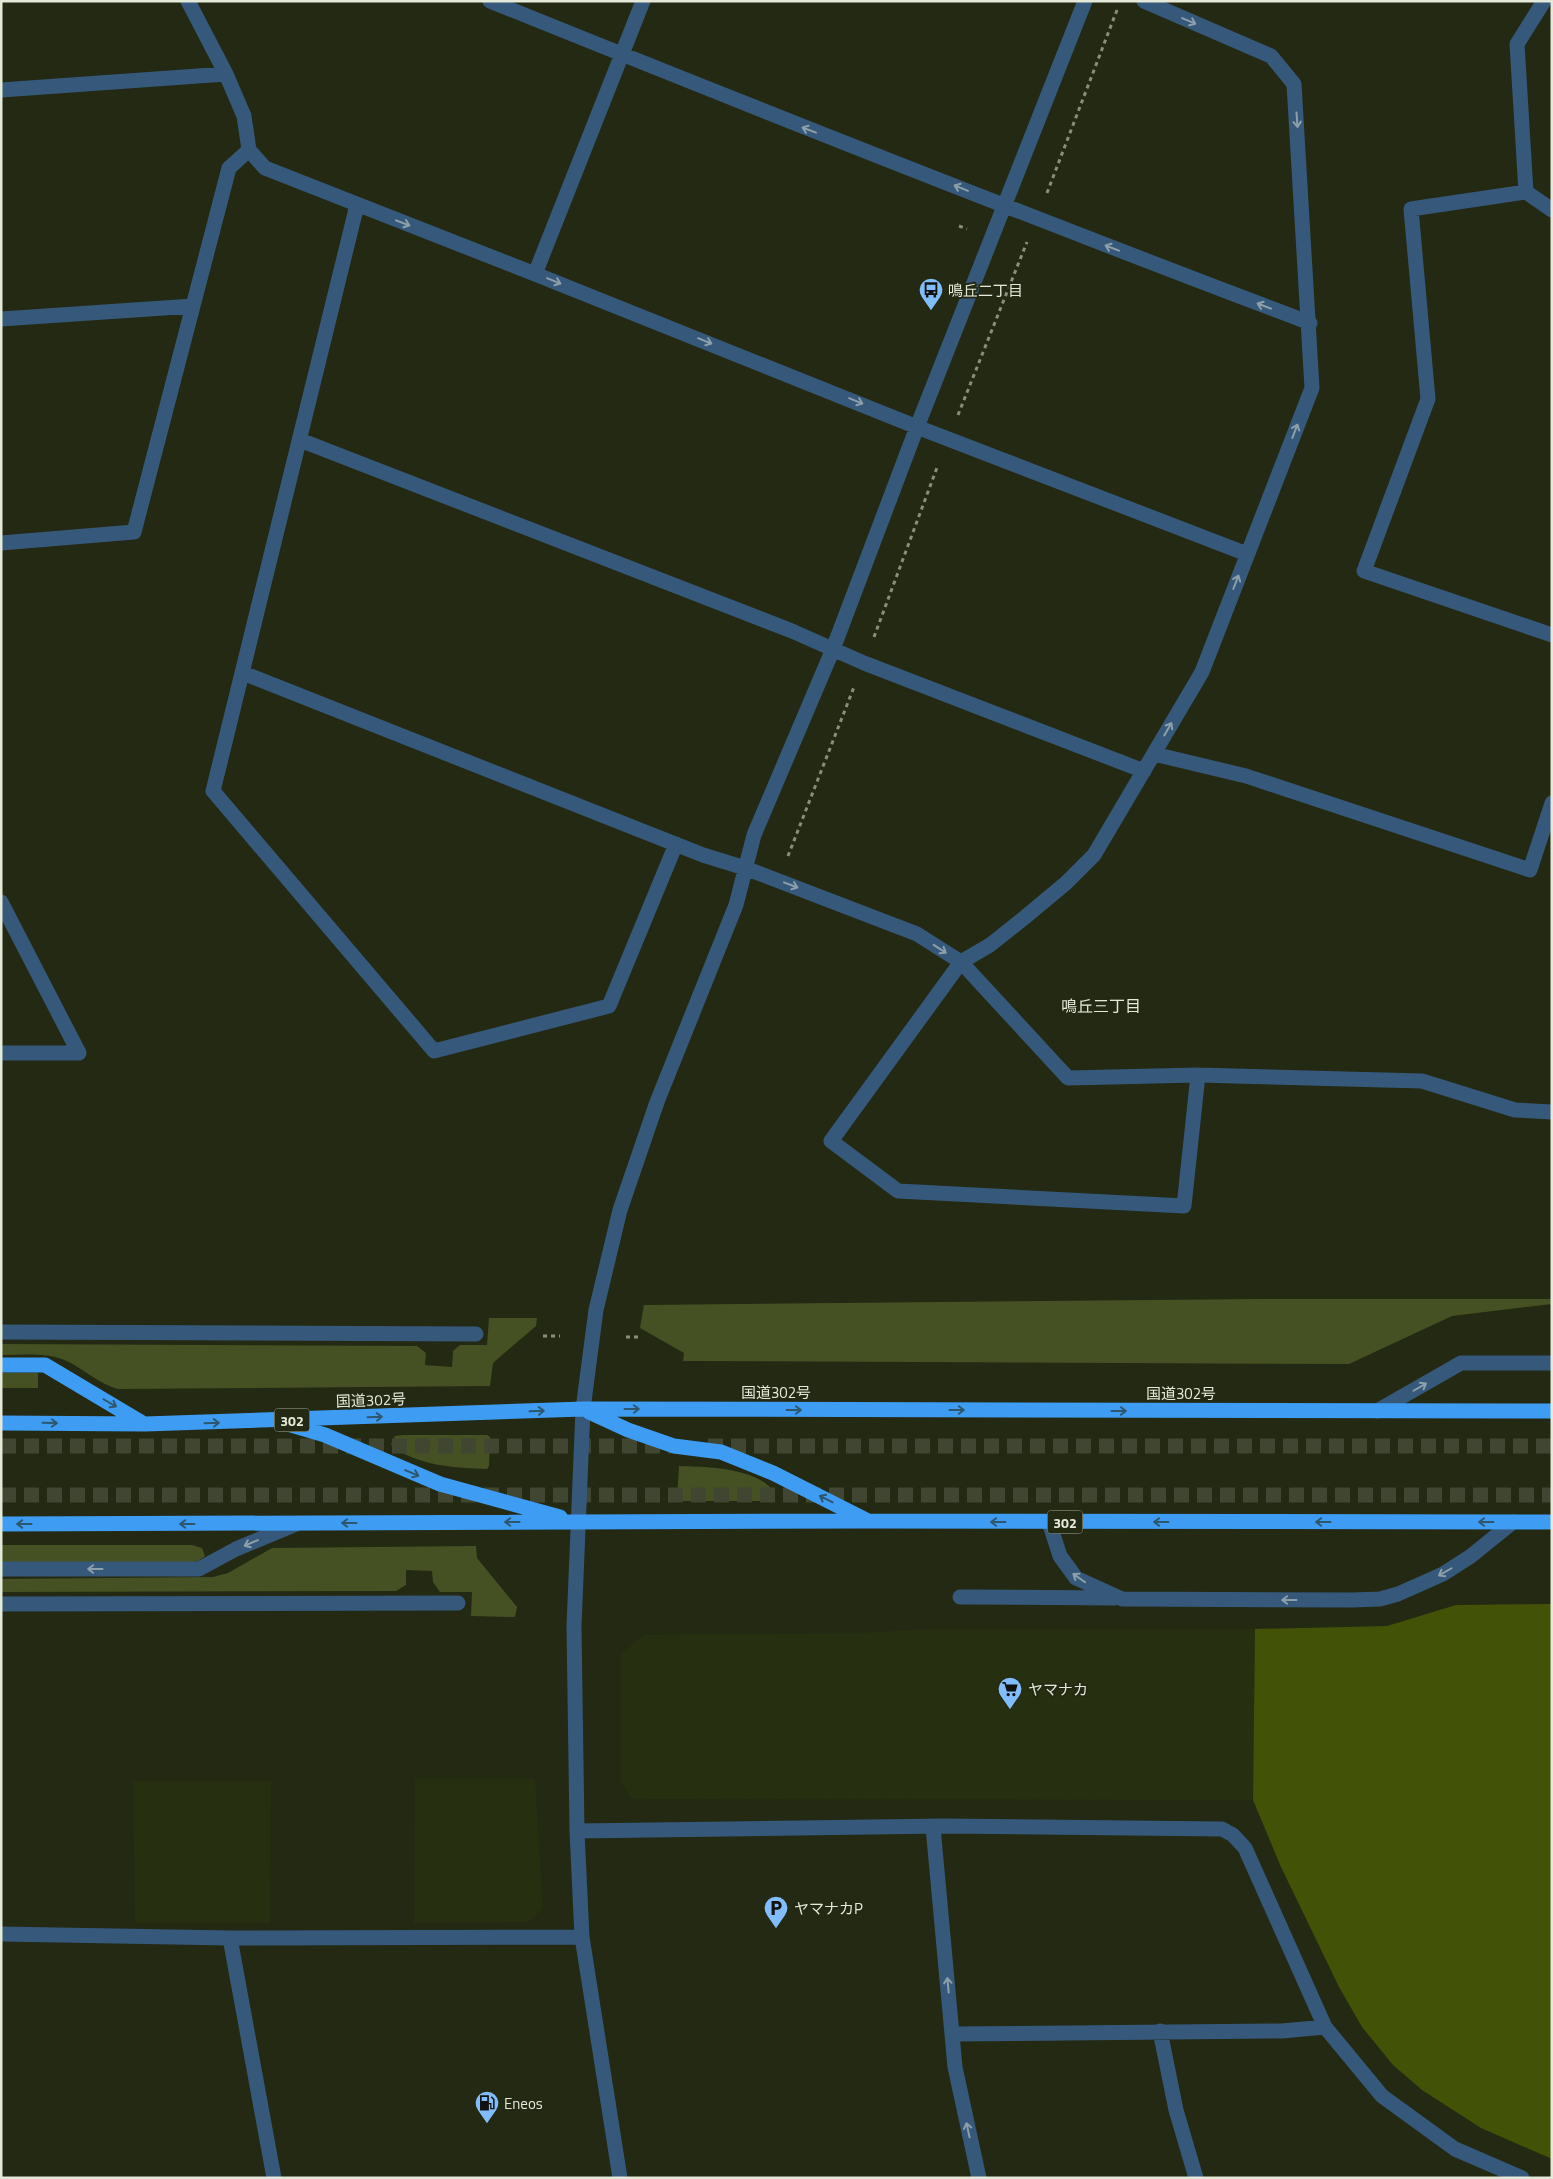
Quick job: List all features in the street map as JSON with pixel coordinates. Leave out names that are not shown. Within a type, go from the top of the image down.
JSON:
[{"type":"highway","points":[[1,1365],[46,1366],[145,1424]]},
{"type":"highway","name":"国道302号","points":[[1,1423],[145,1424],[583,1409],[1552,1411]]},
{"type":"highway","points":[[583,1409],[628,1430],[674,1446],[721,1452],[773,1473],[869,1521]]},
{"type":"highway","points":[[268,1421],[298,1426],[325,1435],[440,1484],[578,1522]]},
{"type":"highway","name":"302","points":[[1,1524],[869,1521],[1552,1522]]},
{"type":"street","points":[[188,1],[226,74],[244,116],[249,150],[265,168],[536,274],[917,427],[1247,554]]},
{"type":"street","points":[[490,1],[807,130],[1310,323]]},
{"type":"street","points":[[536,274],[643,1]]},
{"type":"street","points":[[620,2178],[582,1937],[577,1831],[574,1626],[583,1409],[596,1310],[620,1210],[657,1102],[736,905],[754,836],[833,649],[917,427],[1085,1]]},
{"type":"street","points":[[1144,1],[1271,56],[1294,84],[1310,323],[1312,388],[1202,672],[1094,855],[1066,883],[1024,918],[990,945],[960,962],[831,1141],[898,1191],[1184,1206],[1198,1075]]},
{"type":"street","points":[[1526,192],[1517,44],[1544,1]]},
{"type":"street","points":[[1,90],[226,74]]},
{"type":"street","points":[[1,543],[134,532],[229,168],[249,150]]},
{"type":"street","points":[[1552,210],[1526,192],[1411,209],[1428,399],[1364,571],[1552,635]]},
{"type":"street","points":[[357,205],[213,791],[434,1050],[608,1006],[676,844]]},
{"type":"street","points":[[1,319],[193,306]]},
{"type":"street","points":[[300,440],[833,649],[864,663],[1144,771]]},
{"type":"street","points":[[243,673],[676,844],[745,868],[917,934],[960,962],[1068,1078],[1198,1075],[1422,1081],[1515,1110],[1552,1112]]},
{"type":"street","points":[[1154,754],[1246,776],[1530,870],[1552,803]]},
{"type":"street","points":[[1,902],[79,1053],[1,1053]]},
{"type":"street","points":[[1,1332],[476,1334]]},
{"type":"street","points":[[1377,1411],[1461,1363],[1552,1363]]},
{"type":"street","points":[[1049,1522],[1060,1556],[1076,1578],[1122,1598]]},
{"type":"street","points":[[960,1597],[1380,1600],[1443,1574],[1471,1556],[1513,1522]]},
{"type":"street","points":[[1,1569],[200,1569],[236,1549],[296,1524]]},
{"type":"street","points":[[1,1604],[458,1603]]},
{"type":"street","points":[[577,1831],[933,1827],[1222,1829],[1233,1835],[1245,1848],[1325,2027],[1382,2096],[1455,2148],[1522,2178]]},
{"type":"street","points":[[933,1827],[955,2067],[979,2178]]},
{"type":"street","points":[[1,1934],[230,1938],[582,1937]]},
{"type":"street","points":[[230,1938],[274,2178]]},
{"type":"street","points":[[952,2034],[1282,2031],[1325,2027]]},
{"type":"street","points":[[1160,2031],[1176,2110],[1196,2178]]},
{"type":"path","points":[[1046,194],[1117,10]]},
{"type":"path","points":[[954,422],[1028,239]]},
{"type":"path","points":[[871,645],[938,464]]},
{"type":"path","points":[[787,859],[855,684]]},
{"type":"path","points":[[543,1336],[560,1336]]},
{"type":"path","points":[[626,1337],[640,1337]]},
{"type":"shaded area","points":[[1258,1299],[1552,1299],[1552,1304],[1452,1316],[1349,1364],[683,1361],[684,1353],[640,1328],[644,1305]]},
{"type":"shaded area","points":[[489,1318],[537,1318],[536,1326],[493,1363],[490,1386],[118,1389],[105,1384],[59,1358],[35,1355],[1,1355],[1,1344],[417,1346],[426,1353],[425,1365],[452,1367],[453,1351],[460,1345],[487,1345]]},
{"type":"shaded area","points":[[1,1373],[38,1373],[38,1388],[1,1388]]},
{"type":"shaded area","points":[[487,1435],[490,1437],[489,1466],[487,1469],[463,1468],[436,1464],[411,1457],[391,1444],[395,1436]]},
{"type":"shaded area","points":[[679,1466],[717,1468],[744,1473],[767,1484],[775,1493],[774,1497],[763,1501],[680,1501],[677,1499]]},
{"type":"shaded area","points":[[1,1545],[192,1545],[202,1548],[205,1556],[198,1561],[189,1563],[1,1562]]},
{"type":"shaded area","points":[[476,1546],[477,1558],[517,1607],[515,1617],[471,1616],[472,1592],[440,1592],[433,1582],[432,1571],[406,1570],[406,1585],[396,1591],[1,1592],[1,1579],[213,1577],[228,1573],[272,1548]]},
{"type":"shaded area","points":[[930,1629],[1255,1629],[1253,1800],[632,1799],[621,1783],[621,1654],[644,1635],[858,1633]]},
{"type":"shaded area","points":[[415,1779],[535,1779],[543,1908],[529,1922],[414,1923]]},
{"type":"shaded area","points":[[133,1781],[271,1781],[270,1923],[135,1923]]},
{"type":"green space","points":[[1552,1604],[1552,2159],[1481,2128],[1422,2090],[1393,2065],[1362,2027],[1339,1987],[1281,1867],[1253,1800],[1255,1629],[1387,1626],[1456,1605]]},
{"type":"tunnel","points":[[1,1446],[672,1446]]},
{"type":"tunnel","points":[[708,1446],[1552,1446]]},
{"type":"tunnel","points":[[1,1495],[1552,1495]]},
{"type":"place","name":"鳴丘二丁目","points":[[931,311]]},
{"type":"place","name":"ヤマナカ","points":[[1010,1710]]},
{"type":"place","name":"ヤマナカP","points":[[776,1929]]},
{"type":"place","name":"Eneos","points":[[487,2124]]},
{"type":"district","name":"鳴丘三丁目","points":[[1101,1006]]}]
